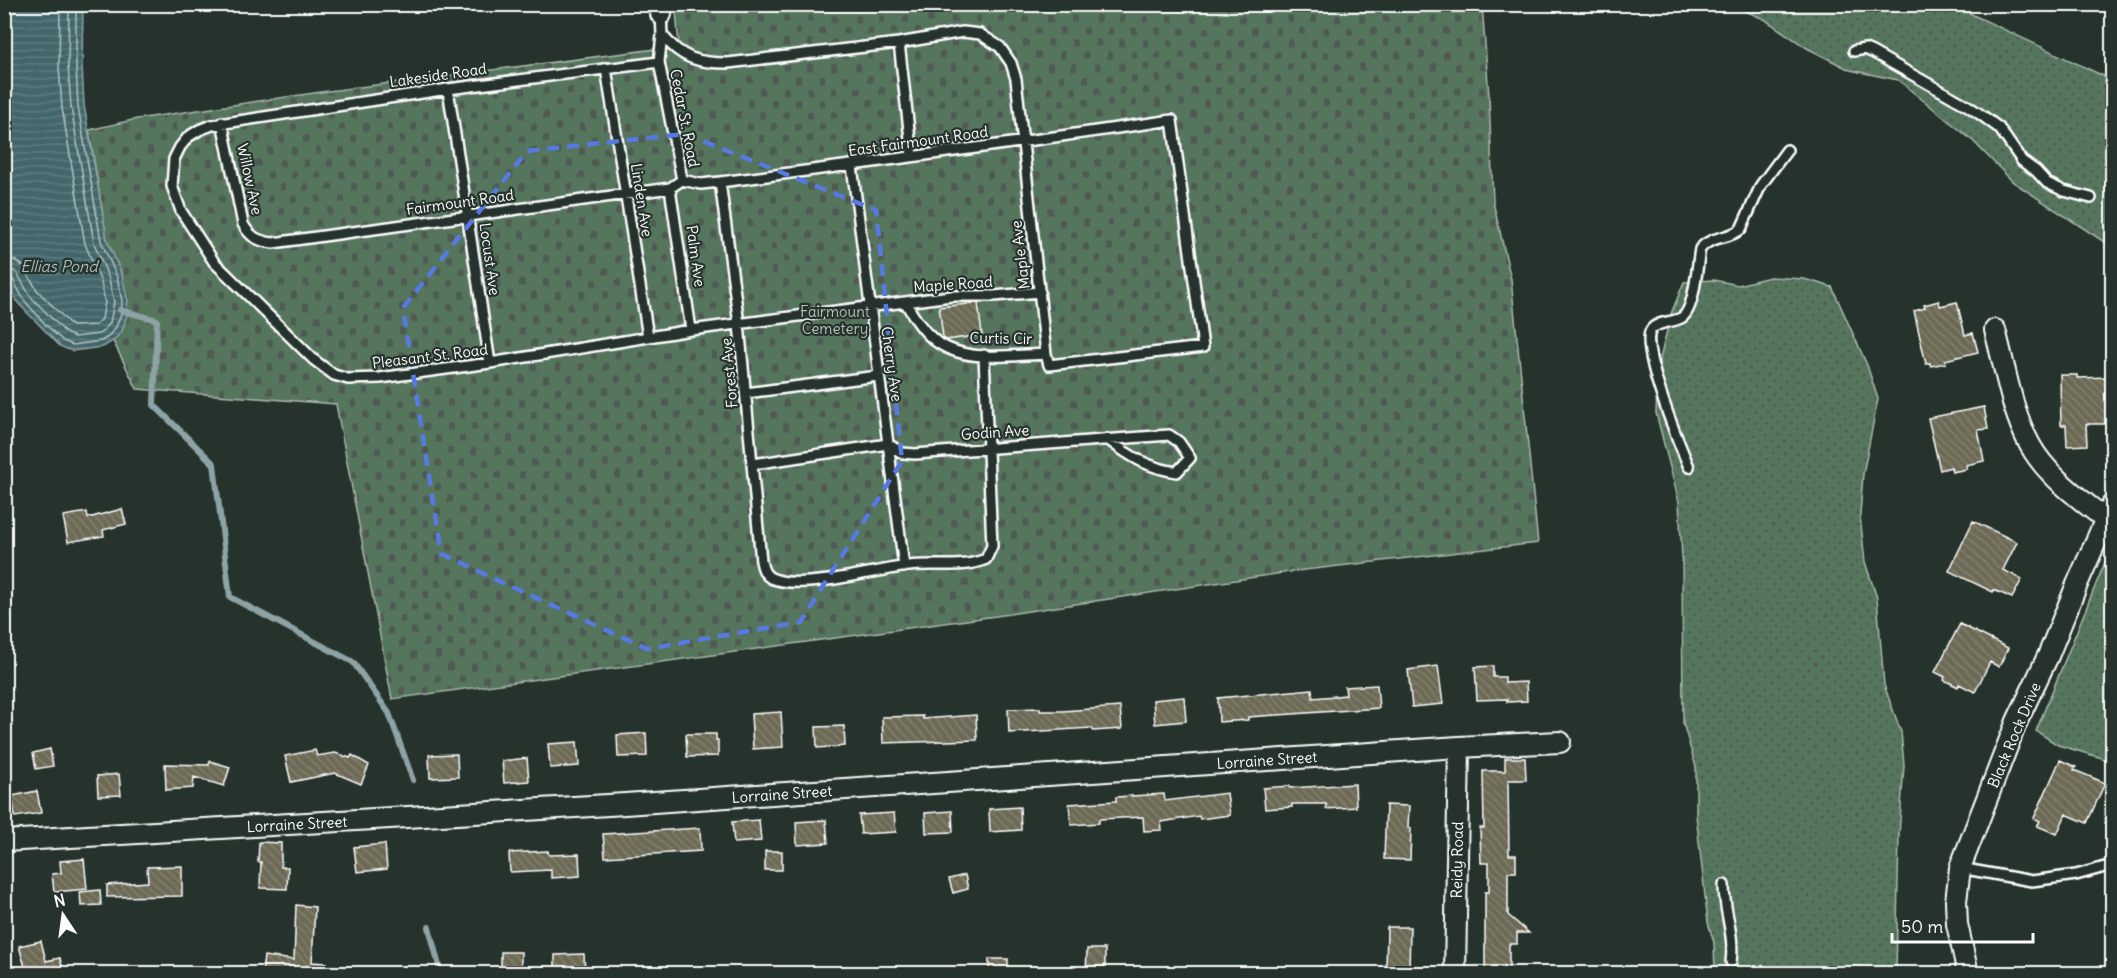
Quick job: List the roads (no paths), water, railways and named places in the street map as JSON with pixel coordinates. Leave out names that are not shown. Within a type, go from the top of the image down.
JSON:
[{"type":"street","points":[[1995,330],[2019,420],[2030,445],[2045,466],[2065,486],[2109,512]]},
{"type":"street","name":"Black Rock Drive","points":[[1968,974],[1957,924],[1956,902],[1960,868],[2017,721],[2048,656],[2109,512]]},
{"type":"street","name":"Lorraine Street","points":[[4,841],[625,804],[1560,742]]},
{"type":"street","name":"Reidy Road","points":[[1455,974],[1459,747]]},
{"type":"lane","name":"Cedar St. Road","points":[[661,9],[662,35],[659,62],[682,180]]},
{"type":"lane","name":"Maple Ave","points":[[662,35],[673,48],[704,63],[728,63],[898,44],[963,32],[980,34],[992,40],[1007,56],[1016,80],[1046,354],[1049,364]]},
{"type":"lane","points":[[898,44],[912,156]]},
{"type":"lane","points":[[1854,51],[1865,49],[1872,52],[1968,106],[1999,128],[2022,161],[2036,171],[2046,183],[2064,191],[2091,198]]},
{"type":"lane","name":"Lakeside Road","points":[[222,122],[448,89],[659,62]]},
{"type":"lane","name":"Linden Ave","points":[[606,68],[648,337]]},
{"type":"lane","name":"Locust Ave","points":[[448,89],[490,363]]},
{"type":"lane","name":"East Fairmount Road","points":[[682,180],[701,184],[852,166],[1172,120],[1203,347],[1049,364]]},
{"type":"lane","name":"Willow Ave","points":[[222,122],[243,224],[255,239]]},
{"type":"lane","name":"Pleasant St. Road","points":[[222,122],[199,130],[188,137],[180,147],[172,170],[172,186],[176,200],[189,226],[214,262],[314,360],[334,375],[348,379],[380,378],[490,363],[692,330],[869,307]]},
{"type":"lane","points":[[1689,467],[1661,393],[1650,348],[1649,334],[1657,325],[1681,318],[1686,314],[1693,295],[1701,249],[1705,243],[1735,234],[1741,229],[1761,185],[1787,150]]},
{"type":"lane","name":"Cherry Ave","points":[[852,166],[904,567]]},
{"type":"lane","points":[[670,188],[682,180]]},
{"type":"lane","name":"Forest Ave","points":[[720,182],[739,324],[763,572],[775,580],[791,582],[817,581],[904,567]]},
{"type":"lane","name":"Fairmount Road","points":[[255,239],[273,243],[670,188]]},
{"type":"lane","name":"Palm Ave","points":[[670,188],[692,330]]},
{"type":"lane","name":"Maple Road","points":[[869,307],[966,295],[1040,292]]},
{"type":"lane","name":"Curtis Cir","points":[[905,302],[922,328],[946,348],[984,355],[1046,354]]},
{"type":"lane","points":[[904,567],[978,562],[986,559],[992,546],[984,355]]},
{"type":"lane","points":[[746,393],[878,376]]},
{"type":"lane","name":"Godin Ave","points":[[888,444],[902,453],[915,454],[988,447],[1107,439],[1169,435],[1179,442],[1190,459],[1178,472],[1156,469],[1128,454],[1107,439]]},
{"type":"lane","points":[[753,464],[888,444]]},
{"type":"lane","points":[[1960,868],[2032,881],[2112,865]]},
{"type":"lane","points":[[1724,885],[1725,908],[1733,945],[1731,962]]},
{"type":"water","name":"Ellias Pond","points":[[4,5],[83,5],[84,105],[107,240],[122,275],[128,301],[122,331],[113,341],[103,347],[72,351],[60,346],[18,303],[5,277]]},
{"type":"waterway","points":[[120,310],[157,320],[154,405],[214,464],[230,597],[353,662],[389,713],[413,780]]},
{"type":"waterway","points":[[429,927],[441,974]]},
{"type":"park label","name":"Fairmount Cemetery","points":[[835,320]]}]
